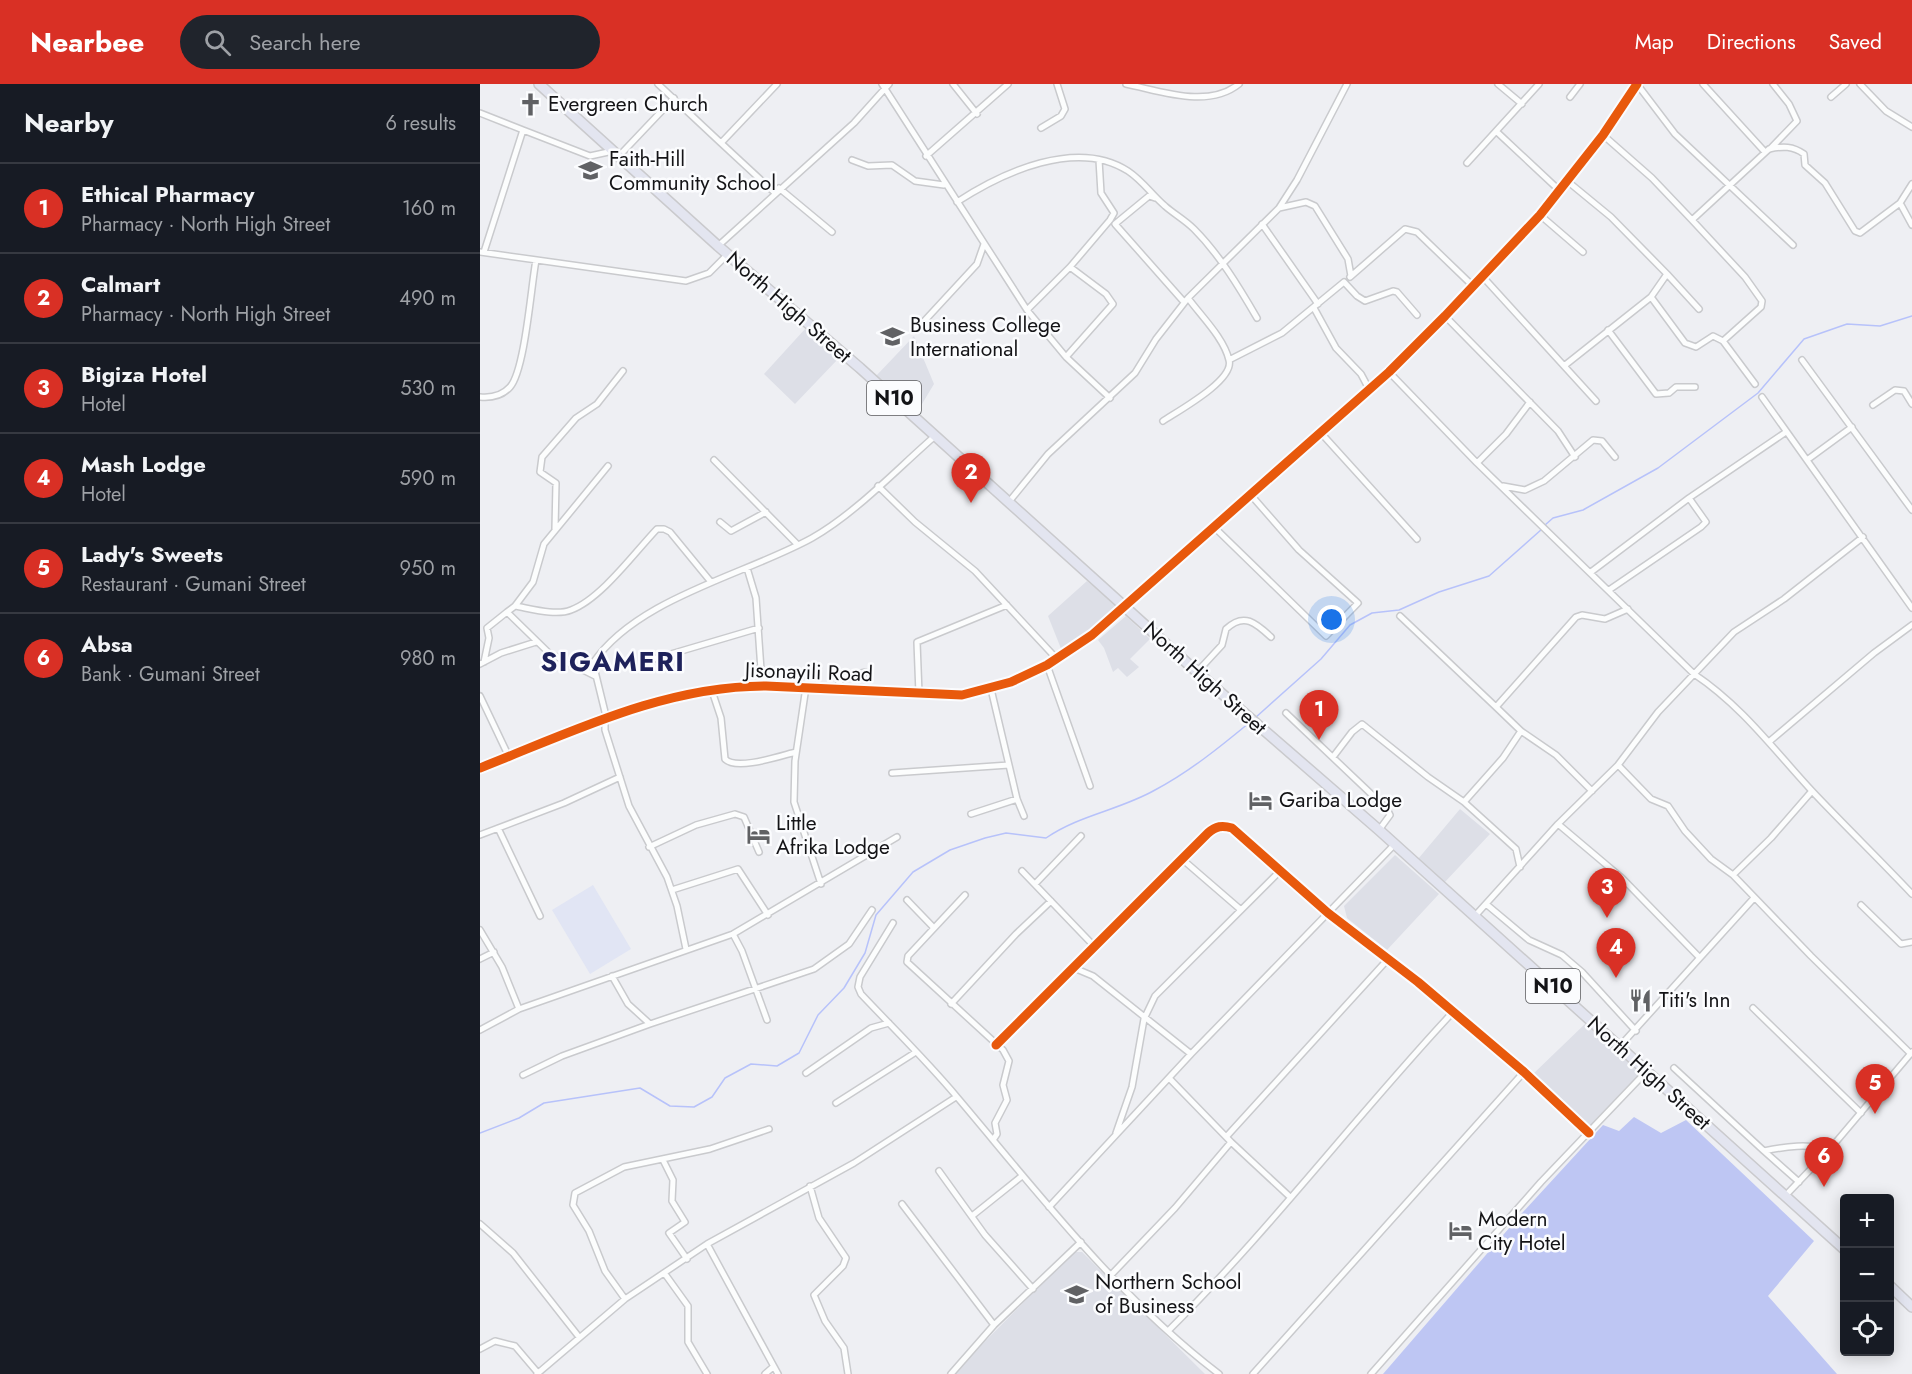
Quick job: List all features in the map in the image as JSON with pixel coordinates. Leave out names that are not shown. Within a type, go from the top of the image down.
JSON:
[{"type":"highway","name":"North High Street","points":[[539,84],[1197,672],[1379,830],[1840,1244]]},
{"type":"highway","points":[[1894,1290],[1912,1307]]},
{"type":"street","points":[[721,142],[777,84]]},
{"type":"street","points":[[953,84],[976,114]]},
{"type":"street","points":[[926,156],[1008,84]]},
{"type":"street","points":[[1041,128],[1061,116],[1065,109],[1057,84]]},
{"type":"street","points":[[1126,84],[1195,97],[1224,94],[1239,84]]},
{"type":"street","points":[[1007,503],[1048,454],[1135,373],[1156,339],[1186,300],[1279,208],[1297,180],[1347,84]]},
{"type":"street","points":[[1498,84],[1521,104]]},
{"type":"street","points":[[1467,163],[1539,84]]},
{"type":"street","points":[[1570,98],[1580,84]]},
{"type":"street","points":[[1637,84],[1675,134],[1793,244]]},
{"type":"street","name":"Jisonayili Road","points":[[480,768],[605,718],[651,703],[712,691],[742,686],[766,686],[962,695],[991,689],[1047,665],[1092,635],[1389,372],[1474,287],[1540,215],[1603,135],[1637,84]]},
{"type":"street","points":[[1703,84],[1767,151]]},
{"type":"street","points":[[1692,220],[1797,121],[1790,104],[1773,84]]},
{"type":"street","points":[[1831,98],[1846,84]]},
{"type":"street","points":[[1860,84],[1886,111],[1912,127]]},
{"type":"street","points":[[661,85],[721,142],[777,190],[832,232]]},
{"type":"street","points":[[718,246],[777,190],[854,123],[885,86],[944,185],[1027,309],[1066,357],[1110,398]]},
{"type":"street","points":[[480,113],[590,156],[616,153],[674,98]]},
{"type":"street","points":[[523,130],[482,252],[686,281],[709,273],[728,254]]},
{"type":"street","points":[[1497,132],[1558,190]]},
{"type":"street","points":[[1603,135],[1652,178],[1692,220],[1762,301],[1761,307],[1723,341]]},
{"type":"street","points":[[1767,151],[1789,147],[1804,154],[1805,165],[1825,183],[1855,231],[1860,233],[1900,203],[1912,184]]},
{"type":"street","points":[[957,202],[982,186],[1040,161],[1081,158],[1099,160],[1126,170],[1165,207]]},
{"type":"street","points":[[852,160],[868,166],[892,165],[915,181],[944,185]]},
{"type":"street","points":[[1027,309],[1106,228],[1114,213],[1101,193],[1099,160]]},
{"type":"street","points":[[1566,180],[1611,217],[1700,309]]},
{"type":"street","points":[[1106,228],[1115,224],[1149,196],[1152,196],[1193,228],[1223,264],[1257,318]]},
{"type":"street","points":[[1279,208],[1306,202],[1315,207],[1348,259],[1351,276]]},
{"type":"street","points":[[1900,203],[1912,225]]},
{"type":"street","points":[[1540,215],[1583,252]]},
{"type":"street","points":[[1115,224],[1186,300],[1229,360],[1229,368],[1225,376],[1163,421]]},
{"type":"street","points":[[1262,224],[1316,306],[1336,348],[1361,374],[1370,389]]},
{"type":"street","points":[[1229,360],[1282,333],[1405,229],[1410,229],[1474,287]]},
{"type":"street","points":[[916,330],[943,298],[977,264],[984,244]]},
{"type":"street","points":[[480,396],[498,396],[505,392],[519,372],[536,260]]},
{"type":"street","points":[[1066,357],[1113,304],[1106,294],[1070,267]]},
{"type":"street","points":[[1564,366],[1651,297],[1667,274]]},
{"type":"street","points":[[1483,277],[1596,401]]},
{"type":"street","points":[[1344,282],[1365,301],[1393,291],[1397,292],[1417,315]]},
{"type":"street","points":[[1651,297],[1685,343],[1696,346],[1713,336],[1723,341],[1755,384]]},
{"type":"street","points":[[1445,316],[1558,431],[1575,457]]},
{"type":"street","points":[[1608,330],[1656,394],[1669,393],[1676,387],[1695,387]]},
{"type":"street","points":[[1802,360],[1912,510]]},
{"type":"street","points":[[554,531],[556,483],[540,472],[542,457],[576,418],[597,404],[623,371]]},
{"type":"street","points":[[1389,372],[1477,463],[1694,674],[1719,690],[1770,741],[1812,790],[1912,894]]},
{"type":"street","points":[[1873,405],[1895,390],[1904,391],[1912,404]]},
{"type":"street","points":[[1762,397],[1912,608]]},
{"type":"street","points":[[1477,463],[1506,434],[1530,402]]},
{"type":"street","points":[[1807,460],[1852,427]]},
{"type":"street","points":[[1591,572],[1689,498],[1786,432]]},
{"type":"street","points":[[1320,433],[1417,539]]},
{"type":"street","points":[[686,949],[672,890],[633,817],[605,730],[605,718],[593,663],[601,651],[621,633],[666,604],[798,545],[830,526],[935,436]]},
{"type":"street","points":[[1501,485],[1525,490],[1544,481],[1593,440],[1602,441],[1615,457]]},
{"type":"street","points":[[714,460],[798,545]]},
{"type":"street","points":[[482,663],[489,638],[487,628],[515,606],[533,582],[540,551],[608,466]]},
{"type":"street","points":[[878,486],[915,522],[975,571],[1056,658]]},
{"type":"street","points":[[1213,526],[1326,636],[1358,603],[1299,550],[1250,494]]},
{"type":"street","points":[[1609,591],[1706,522],[1689,498]]},
{"type":"street","points":[[720,522],[731,531],[766,512]]},
{"type":"street","points":[[515,606],[558,613],[571,611],[596,593],[657,530],[663,528],[670,532],[711,582]]},
{"type":"street","points":[[1474,917],[1558,824],[1618,765],[1658,712],[1734,632],[1785,598],[1863,537]]},
{"type":"street","points":[[747,568],[756,598],[761,670],[766,686]]},
{"type":"street","points":[[919,694],[916,642],[1007,605]]},
{"type":"street","points":[[1496,707],[1576,617],[1582,615],[1605,619],[1628,609]]},
{"type":"street","points":[[507,612],[549,653],[595,676]]},
{"type":"street","points":[[1400,616],[1521,731],[1556,755],[1592,791]]},
{"type":"street","points":[[1197,672],[1222,645],[1226,629],[1239,620],[1247,619],[1256,623],[1271,637]]},
{"type":"street","points":[[1770,741],[1874,653],[1912,625]]},
{"type":"street","points":[[654,660],[759,627]]},
{"type":"street","points":[[482,663],[536,642]]},
{"type":"street","points":[[1047,665],[1090,786]]},
{"type":"street","points":[[838,689],[839,682],[845,677],[866,672]]},
{"type":"street","points":[[806,687],[796,752],[794,802],[821,884]]},
{"type":"street","points":[[991,689],[1017,799],[1024,816]]},
{"type":"street","points":[[712,691],[718,703],[725,759],[729,763],[741,764],[796,752]]},
{"type":"street","points":[[480,696],[509,757]]},
{"type":"street","points":[[1286,713],[1387,809],[1390,815],[1379,830]]},
{"type":"street","points":[[1333,757],[1352,732],[1362,724],[1428,777],[1464,802],[1516,849],[1520,867]]},
{"type":"street","points":[[1464,802],[1503,758],[1521,731]]},
{"type":"street","points":[[892,773],[1009,765]]},
{"type":"street","points":[[1618,765],[1652,799],[1668,806],[1685,831],[1711,859],[1733,875],[1911,1053],[1830,1149],[1786,1195]]},
{"type":"street","points":[[480,835],[564,803],[620,777]]},
{"type":"street","points":[[1733,875],[1772,838],[1812,790]]},
{"type":"street","points":[[971,814],[1017,799]]},
{"type":"street","points":[[649,847],[696,825],[735,814],[744,818],[759,852]]},
{"type":"street","points":[[1558,824],[1622,878],[1699,957]]},
{"type":"street","points":[[996,1045],[1215,827],[1224,825],[1232,828],[1328,913],[1389,958],[1453,1012],[1524,1072],[1589,1133]]},
{"type":"street","points":[[498,828],[540,916]]},
{"type":"street","points":[[1035,884],[1081,836]]},
{"type":"street","points":[[480,1030],[519,1009],[733,934],[897,837]]},
{"type":"street","points":[[1049,1207],[1191,1054],[1394,845]]},
{"type":"street","points":[[1182,859],[1241,910]]},
{"type":"street","points":[[672,890],[738,868],[768,915]]},
{"type":"street","points":[[1114,1137],[1132,1087],[1144,1019],[1155,996],[1281,870]]},
{"type":"street","points":[[1022,871],[1094,946]]},
{"type":"street","points":[[964,895],[908,956],[907,962],[1003,1050],[1009,1061],[1004,1085],[1007,1100],[995,1123],[997,1134],[993,1140]]},
{"type":"street","points":[[1620,1046],[1754,898]]},
{"type":"street","points":[[907,900],[934,928]]},
{"type":"street","points":[[951,1004],[1016,934],[1051,901]]},
{"type":"street","points":[[1486,904],[1529,940],[1569,961],[1636,1031]]},
{"type":"street","points":[[1861,905],[1901,944],[1912,942]]},
{"type":"street","points":[[523,1075],[562,1056],[814,969],[830,960],[849,944],[872,910]]},
{"type":"street","points":[[892,923],[873,952],[858,987],[861,994],[916,1052],[1049,1207],[1111,1275],[1219,1374]]},
{"type":"street","points":[[480,930],[494,952],[519,1009]]},
{"type":"street","points":[[733,934],[742,951],[767,1020]]},
{"type":"street","points":[[480,959],[494,952]]},
{"type":"street","points":[[1227,1136],[1389,958]]},
{"type":"street","points":[[1074,968],[1094,976],[1144,1019],[1191,1054]]},
{"type":"street","points":[[612,976],[628,1004],[650,1024]]},
{"type":"street","points":[[1753,1008],[1861,1113]]},
{"type":"street","points":[[1169,1330],[1239,1257],[1383,1086],[1453,1012]]},
{"type":"street","points":[[806,1073],[871,1028],[889,1023]]},
{"type":"street","points":[[836,1102],[916,1052]]},
{"type":"street","points":[[1674,1068],[1799,1182]]},
{"type":"street","points":[[1371,1374],[1541,1182],[1648,1071]]},
{"type":"street","points":[[1252,1374],[1524,1072]]},
{"type":"street","points":[[1169,1078],[1289,1197]]},
{"type":"street","points":[[480,1349],[495,1341],[515,1346],[538,1373],[625,1299],[687,1260],[707,1244],[864,1157],[956,1097]]},
{"type":"street","points":[[625,1299],[605,1271],[582,1218],[573,1205],[572,1199],[575,1193],[624,1167],[710,1149],[769,1129]]},
{"type":"street","points":[[1791,1138],[1793,1144]]},
{"type":"street","points":[[1111,1275],[1175,1208],[1231,1142]]},
{"type":"street","points":[[1764,1150],[1793,1144],[1811,1144],[1830,1149]]},
{"type":"street","points":[[663,1160],[673,1180],[672,1201],[685,1222],[669,1233],[687,1260]]},
{"type":"street","points":[[939,1171],[972,1216],[1033,1289]]},
{"type":"street","points":[[972,1216],[1022,1176]]},
{"type":"street","points":[[810,1186],[819,1218],[846,1258],[843,1266],[814,1295],[825,1321],[844,1348],[848,1374]]},
{"type":"street","points":[[902,1204],[994,1325]]},
{"type":"street","points":[[480,1224],[513,1253],[579,1337]]},
{"type":"street","points":[[951,1374],[994,1325],[1081,1242]]},
{"type":"street","points":[[707,1244],[778,1374]]},
{"type":"street","points":[[665,1274],[688,1306],[688,1342],[707,1374]]},
{"type":"street","points":[[765,1374],[773,1367]]},
{"type":"shaded area","points":[[805,329],[838,359],[795,404],[764,374]]},
{"type":"shaded area","points":[[914,336],[934,384],[916,414],[876,376]]},
{"type":"shaded area","points":[[1087,581],[1121,609],[1095,631],[1062,651],[1048,616]]},
{"type":"shaded area","points":[[1126,616],[1150,639],[1130,659],[1139,667],[1127,677],[1118,668],[1113,672],[1104,648],[1098,640]]},
{"type":"shaded area","points":[[1460,809],[1490,834],[1444,883],[1418,859]]},
{"type":"shaded area","points":[[1395,855],[1439,894],[1387,950],[1347,918],[1344,906]]},
{"type":"shaded area","points":[[593,885],[631,949],[590,974],[552,910]]},
{"type":"shaded area","points":[[1586,1023],[1642,1074],[1590,1128],[1532,1075]]},
{"type":"shaded area","points":[[1634,1117],[1661,1133],[1686,1120],[1814,1241],[1768,1296],[1837,1374],[1383,1374],[1523,1212],[1603,1125],[1619,1131]]},
{"type":"shaded area","name":"Northern School of Business","points":[[1073,1252],[1082,1252],[1205,1374],[953,1374]]},
{"type":"waterway","points":[[1545,525],[1553,518],[1583,510],[1658,468],[1758,393],[1804,339],[1847,324],[1880,326],[1912,316]]},
{"type":"waterway","points":[[1255,718],[1321,659],[1350,625],[1372,613],[1399,610],[1439,592],[1489,576],[1542,529]]},
{"type":"waterway","points":[[480,1133],[519,1118],[544,1103],[640,1088],[670,1106],[694,1107],[712,1097],[725,1078],[751,1064],[777,1066],[799,1053],[818,1015],[844,988],[865,953],[876,915],[913,872],[950,850],[985,838],[1006,833],[1046,838],[1086,818],[1142,797],[1192,767],[1249,723]]},
{"type":"cycle path","points":[[480,768],[584,726],[655,702],[691,694],[728,688],[766,686],[962,695],[1011,682],[1047,665],[1092,635],[1389,372],[1540,215],[1603,135],[1637,84]]},
{"type":"cycle path","points":[[996,1045],[1208,833],[1219,827],[1232,828],[1328,913],[1418,982],[1524,1072],[1589,1133]]},
{"type":"place","name":"Evergreen Church","points":[[530,104]]},
{"type":"place","name":"Faith-Hill Community School","points":[[591,171]]},
{"type":"place","name":"Business College International","points":[[892,337]]},
{"type":"place","name":"Calmart","points":[[971,503]]},
{"type":"place","name":"Ethical Pharmacy","points":[[1319,740]]},
{"type":"place","name":"Gariba Lodge","points":[[1261,800]]},
{"type":"place","name":"Little Afrika Lodge","points":[[758,835]]},
{"type":"place","name":"Bigiza Hotel","points":[[1607,918]]},
{"type":"place","name":"Mash Lodge","points":[[1616,978]]},
{"type":"place","name":"Titi's Inn","points":[[1641,1000]]},
{"type":"place","name":"Lady's Sweets","points":[[1875,1114]]},
{"type":"place","name":"Absa","points":[[1824,1187]]},
{"type":"place","name":"Modern City Hotel","points":[[1460,1231]]},
{"type":"place","name":"Northern School of Business","points":[[1077,1294]]},
{"type":"district","name":"SIGAMERI","points":[[613,662]]}]
